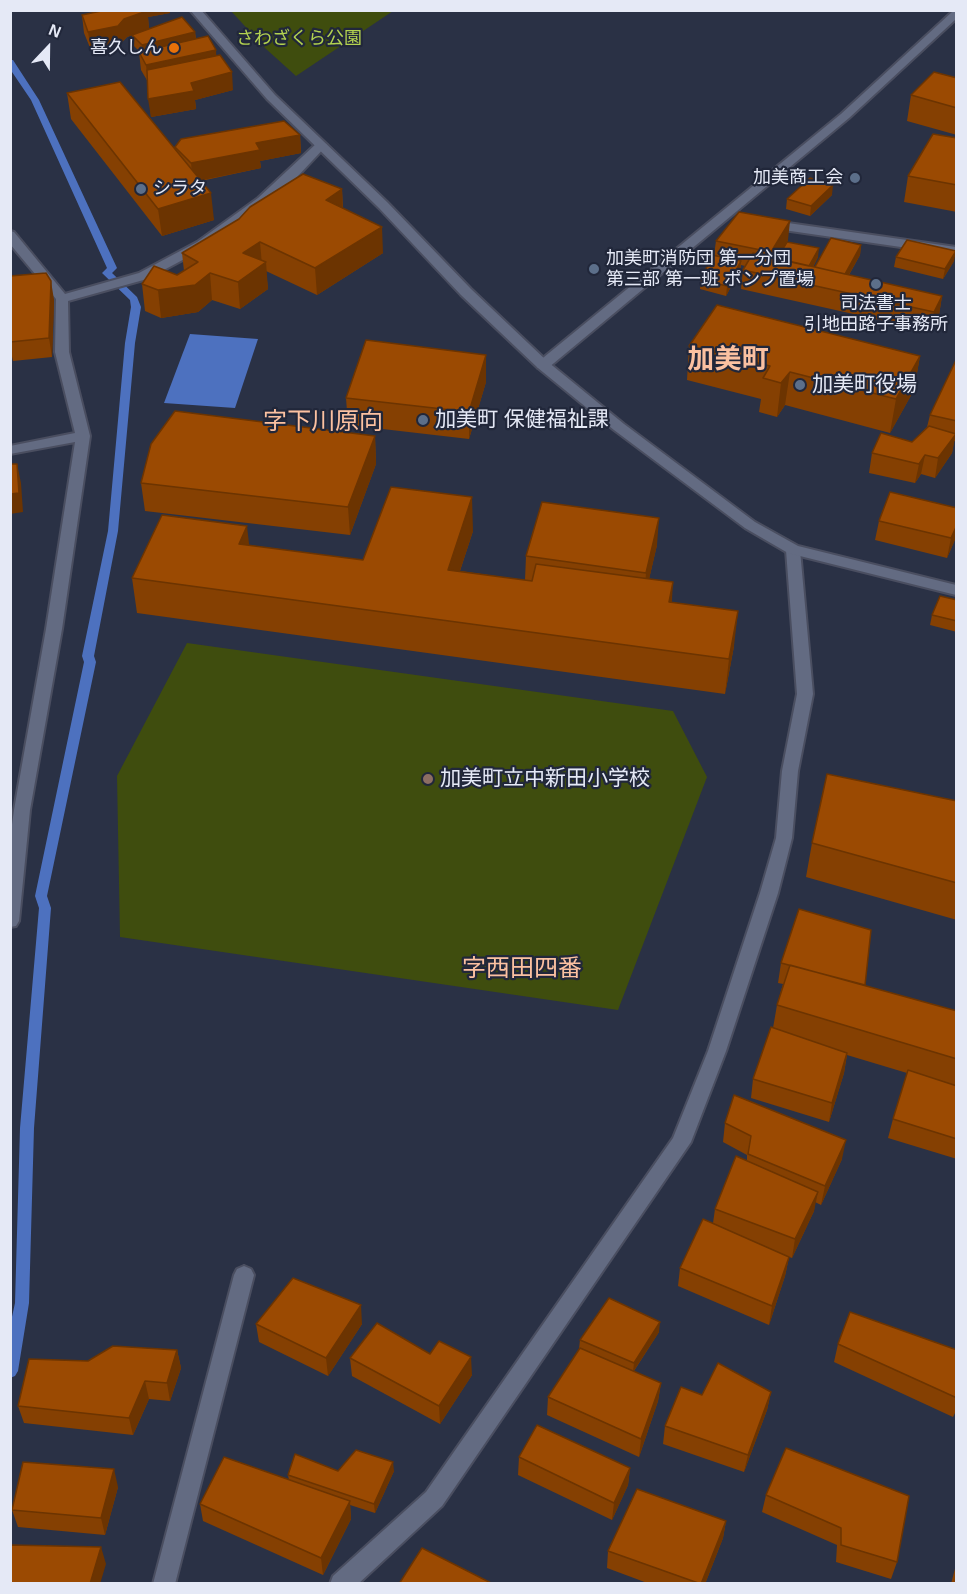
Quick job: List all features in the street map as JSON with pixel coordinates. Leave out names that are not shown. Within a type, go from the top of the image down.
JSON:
[{"type":"street","points":[[195,10],[271,98],[383,205],[466,292],[543,365],[619,427],[750,525],[793,550],[957,590]]},
{"type":"street","points":[[543,365],[845,116],[957,14]]},
{"type":"street","points":[[62,299],[137,277],[177,259],[229,225],[293,174],[321,145]]},
{"type":"street","points":[[728,213],[787,228],[957,251]]},
{"type":"street","points":[[10,235],[62,299],[62,352],[83,436],[56,618],[22,810],[10,921]]},
{"type":"street","points":[[10,450],[83,436]]},
{"type":"street","points":[[341,1584],[434,1499],[681,1142],[717,1051],[769,894],[783,838],[790,771],[805,694],[793,550]]},
{"type":"street","points":[[164,1584],[244,1275]]},
{"type":"green space","name":"さわざくら公園","points":[[231,11],[393,11],[296,76],[265,48]]},
{"type":"green space","points":[[187,643],[673,711],[707,777],[618,1010],[120,937],[117,776]]},
{"type":"water","points":[[190,334],[258,339],[235,408],[164,403]]},
{"type":"building","points":[[106,10],[147,11],[124,19],[118,26],[88,32],[82,15]]},
{"type":"building","points":[[182,17],[195,32],[142,45],[132,35]]},
{"type":"building","points":[[208,36],[216,50],[146,65],[139,52]]},
{"type":"building","points":[[220,55],[232,72],[191,83],[194,91],[148,99],[147,70]]},
{"type":"building","points":[[934,72],[957,78],[957,108],[911,95]]},
{"type":"building","points":[[120,82],[211,193],[158,209],[67,93]]},
{"type":"building","points":[[284,121],[300,135],[256,143],[260,150],[191,163],[175,147],[181,139]]},
{"type":"building","points":[[933,134],[957,138],[957,185],[908,176]]},
{"type":"building","points":[[303,174],[342,189],[326,200],[382,227],[315,268],[260,242],[243,253],[266,262],[238,282],[210,273],[195,285],[158,290],[142,284],[154,266],[177,275],[198,262],[182,253],[239,219],[250,207]]},
{"type":"building","points":[[810,178],[833,185],[811,206],[787,199]]},
{"type":"building","points":[[739,212],[790,221],[771,252],[716,241]]},
{"type":"building","points":[[831,238],[861,245],[845,274],[815,267]]},
{"type":"building","points":[[907,240],[956,251],[945,269],[896,257]]},
{"type":"building","points":[[787,242],[819,248],[809,266],[777,259]]},
{"type":"building","points":[[753,253],[942,296],[934,312],[743,270]]},
{"type":"building","points":[[712,255],[741,261],[727,286],[701,280]]},
{"type":"building","points":[[46,273],[51,281],[49,338],[10,342],[10,276]]},
{"type":"building","points":[[717,305],[920,356],[896,399],[790,372],[781,383],[763,378],[770,366],[689,346]]},
{"type":"building","points":[[366,340],[486,355],[469,412],[346,398]]},
{"type":"building","points":[[957,358],[957,421],[930,415]]},
{"type":"building","points":[[175,411],[375,436],[348,507],[141,483],[151,444]]},
{"type":"building","points":[[929,426],[956,434],[938,458],[925,455],[919,464],[872,453],[881,433],[912,442]]},
{"type":"building","points":[[10,464],[17,464],[19,493],[10,494]]},
{"type":"building","points":[[391,487],[472,497],[448,570],[532,581],[536,564],[673,582],[669,602],[738,611],[729,659],[132,578],[162,515],[247,526],[239,544],[363,560]]},
{"type":"building","points":[[890,492],[957,508],[957,525],[951,538],[879,521]]},
{"type":"building","points":[[542,502],[659,518],[646,573],[526,556]]},
{"type":"building","points":[[940,596],[957,600],[957,621],[932,615]]},
{"type":"building","points":[[827,774],[957,801],[957,883],[812,843]]},
{"type":"building","points":[[799,909],[871,930],[865,985],[781,963]]},
{"type":"building","points":[[790,965],[957,1011],[957,1059],[777,1005]]},
{"type":"building","points":[[771,1027],[847,1053],[832,1103],[753,1079]]},
{"type":"building","points":[[908,1070],[957,1086],[957,1139],[893,1119]]},
{"type":"building","points":[[734,1095],[846,1140],[825,1186],[748,1154],[751,1136],[725,1123]]},
{"type":"building","points":[[736,1156],[818,1192],[795,1239],[715,1209]]},
{"type":"building","points":[[703,1219],[789,1257],[772,1306],[680,1268]]},
{"type":"building","points":[[293,1278],[361,1305],[326,1358],[256,1324]]},
{"type":"building","points":[[609,1298],[660,1322],[634,1363],[580,1340]]},
{"type":"building","points":[[850,1312],[957,1350],[957,1398],[838,1344]]},
{"type":"building","points":[[377,1323],[430,1354],[439,1341],[471,1357],[439,1406],[350,1358]]},
{"type":"building","points":[[113,1346],[177,1350],[167,1383],[145,1381],[129,1418],[18,1406],[29,1359],[88,1361]]},
{"type":"building","points":[[580,1348],[661,1383],[641,1439],[548,1397]]},
{"type":"building","points":[[718,1363],[771,1392],[748,1455],[665,1426],[681,1387],[702,1395]]},
{"type":"building","points":[[537,1425],[630,1468],[614,1503],[519,1457]]},
{"type":"building","points":[[786,1448],[909,1496],[897,1562],[841,1545],[841,1528],[766,1495]]},
{"type":"building","points":[[356,1450],[393,1462],[374,1504],[288,1475],[295,1454],[338,1471]]},
{"type":"building","points":[[224,1457],[350,1501],[321,1558],[200,1504]]},
{"type":"building","points":[[23,1462],[114,1469],[101,1518],[12,1510]]},
{"type":"building","points":[[637,1489],[726,1521],[701,1584],[608,1551]]},
{"type":"building","points":[[10,1545],[101,1547],[90,1584],[10,1584]]},
{"type":"building","points":[[422,1548],[493,1584],[399,1584]]},
{"type":"waterway","points":[[10,62],[35,100],[89,215],[112,268],[107,273],[134,299],[136,307],[130,343],[113,531],[88,656],[90,662],[41,896],[45,908],[27,1128],[22,1303],[10,1371]]},
{"type":"place","name":"喜久しん","points":[[174,48]]},
{"type":"place","name":"加美商工会","points":[[855,178]]},
{"type":"place","name":"シラタ","points":[[141,189]]},
{"type":"place","name":"加美町消防団 第一分団 第三部 第一班 ポンプ置場","points":[[594,269]]},
{"type":"place","name":"司法書士 引地田路子事務所","points":[[876,284]]},
{"type":"place","name":"加美町役場","points":[[800,385]]},
{"type":"place","name":"加美町 保健福祉課","points":[[423,420]]},
{"type":"place","name":"加美町立中新田小学校","points":[[428,779]]},
{"type":"district","name":"加美町","points":[[728,361]]},
{"type":"district","name":"字下川原向","points":[[323,422]]},
{"type":"district","name":"字西田四番","points":[[522,969]]}]
